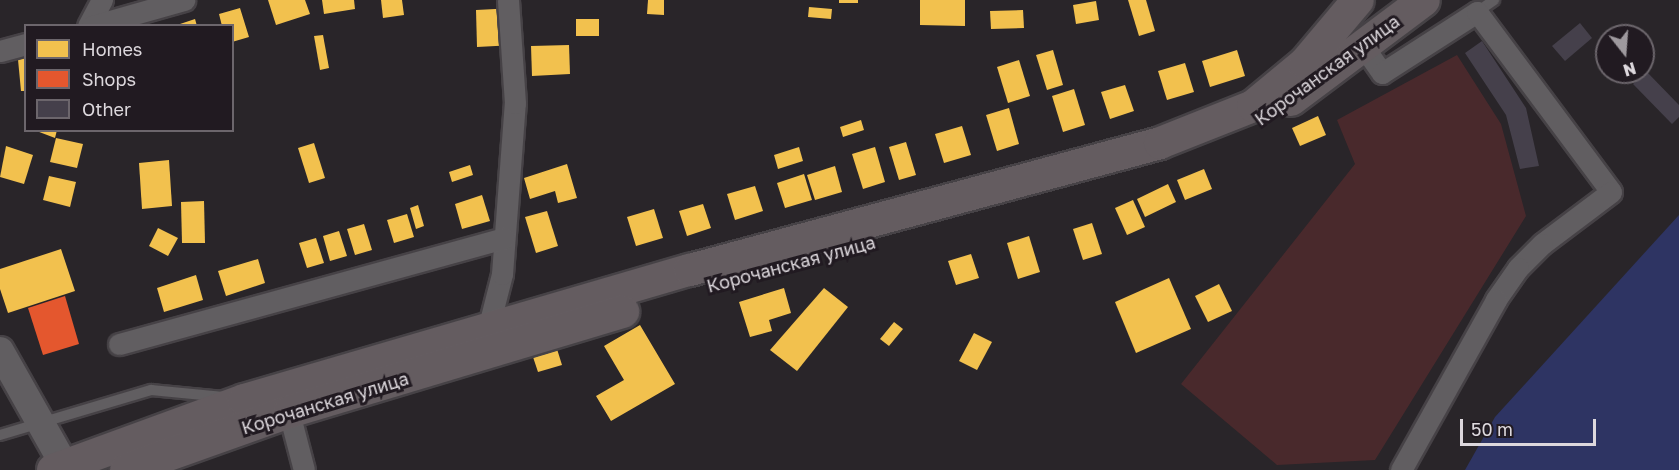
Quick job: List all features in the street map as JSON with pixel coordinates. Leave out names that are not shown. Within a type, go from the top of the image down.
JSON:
[{"type":"main road","name":"Корочанская улица","points":[[61,468],[243,400],[286,401],[694,291],[1172,158],[1261,122],[1424,0]]},
{"type":"main road","name":"Корочанская улица","points":[[130,469],[286,401],[488,328],[1160,142],[1253,106],[1305,63],[1354,4]]},
{"type":"street","points":[[91,24],[102,0]]},
{"type":"street","points":[[97,24],[184,0]]},
{"type":"street","points":[[488,328],[502,274],[515,103],[508,0]]},
{"type":"street","points":[[1363,46],[1382,73],[1485,6],[1611,192],[1542,244],[1518,268],[1496,300],[1401,470]]},
{"type":"street","points":[[0,51],[24,45]]},
{"type":"street","points":[[119,344],[504,238]]},
{"type":"street","points":[[0,351],[61,468]]},
{"type":"street","points":[[286,401],[304,470]]},
{"type":"lane","points":[[0,435],[40,426],[151,390],[243,400]]},
{"type":"shaded area","points":[[1457,55],[1501,124],[1526,216],[1375,460],[1277,465],[1181,384],[1355,164],[1337,120]]},
{"type":"water","points":[[1679,215],[1679,470],[1465,470],[1495,417]]},
{"type":"building: Homes","points":[[268,0],[305,0],[310,14],[276,25]]},
{"type":"building: Homes","points":[[322,0],[354,0],[355,9],[324,14]]},
{"type":"building: Homes","points":[[381,0],[402,0],[404,15],[383,18]]},
{"type":"building: Homes","points":[[648,0],[664,0],[664,15],[647,14]]},
{"type":"building: Homes","points":[[839,0],[858,0],[858,3],[839,3]]},
{"type":"building: Homes","points":[[920,0],[965,0],[965,26],[920,25]]},
{"type":"building: Homes","points":[[1128,0],[1146,0],[1155,31],[1139,36]]},
{"type":"building: Homes","points":[[1096,1],[1099,20],[1076,24],[1073,5]]},
{"type":"building: Homes","points":[[809,7],[832,9],[831,19],[808,17]]},
{"type":"building: Homes","points":[[240,8],[249,37],[234,41],[234,24],[222,24],[219,14]]},
{"type":"building: Homes","points":[[514,8],[516,45],[477,47],[476,10]]},
{"type":"building: Homes","points":[[1023,10],[1024,28],[991,29],[990,11]]},
{"type":"building: Homes","points":[[195,19],[196,24],[180,24]]},
{"type":"building: Homes","points":[[576,19],[599,19],[599,36],[576,36]]},
{"type":"building: Homes","points":[[323,35],[329,68],[320,70],[314,36]]},
{"type":"building: Homes","points":[[569,45],[570,74],[532,76],[531,46]]},
{"type":"building: Homes","points":[[17,49],[24,49],[24,91],[21,91]]},
{"type":"building: Homes","points":[[1053,50],[1063,85],[1047,90],[1036,55]]},
{"type":"building: Homes","points":[[1237,50],[1245,76],[1210,87],[1202,61]]},
{"type":"building: Homes","points":[[1019,60],[1030,96],[1008,103],[997,67]]},
{"type":"building: Homes","points":[[1185,63],[1194,92],[1167,100],[1158,71]]},
{"type":"building: Homes","points":[[1125,85],[1134,111],[1110,119],[1101,92]]},
{"type":"building: Homes","points":[[1074,89],[1085,125],[1063,132],[1052,96]]},
{"type":"building: Homes","points":[[1009,108],[1019,144],[997,151],[986,115]]},
{"type":"building: Homes","points":[[1318,116],[1326,135],[1300,146],[1292,128]]},
{"type":"building: Homes","points":[[861,120],[864,130],[843,137],[840,127]]},
{"type":"building: Homes","points":[[962,126],[971,155],[944,163],[935,134]]},
{"type":"building: Homes","points":[[39,132],[56,132],[55,138]]},
{"type":"building: Homes","points":[[56,138],[83,144],[77,168],[50,162]]},
{"type":"building: Homes","points":[[906,142],[916,175],[899,180],[889,147]]},
{"type":"building: Homes","points":[[314,143],[325,178],[309,183],[298,148]]},
{"type":"building: Homes","points":[[6,146],[33,155],[24,184],[0,177]]},
{"type":"building: Homes","points":[[799,147],[803,161],[778,169],[774,155]]},
{"type":"building: Homes","points":[[875,147],[885,182],[863,189],[852,154]]},
{"type":"building: Homes","points":[[169,160],[172,206],[142,209],[139,163]]},
{"type":"building: Homes","points":[[567,164],[577,198],[558,203],[555,191],[530,199],[524,178]]},
{"type":"building: Homes","points":[[470,165],[473,175],[452,182],[449,172]]},
{"type":"building: Homes","points":[[835,166],[842,192],[815,200],[807,175]]},
{"type":"building: Homes","points":[[1204,169],[1212,189],[1185,200],[1177,180]]},
{"type":"building: Homes","points":[[804,174],[812,200],[785,208],[777,183]]},
{"type":"building: Homes","points":[[49,176],[76,182],[70,207],[43,200]]},
{"type":"building: Homes","points":[[1168,184],[1176,202],[1145,217],[1137,199]]},
{"type":"building: Homes","points":[[755,186],[763,211],[735,220],[727,194]]},
{"type":"building: Homes","points":[[482,195],[490,221],[462,229],[455,204]]},
{"type":"building: Homes","points":[[1133,200],[1145,227],[1127,235],[1115,208]]},
{"type":"building: Homes","points":[[204,201],[205,243],[182,243],[181,202]]},
{"type":"building: Homes","points":[[703,204],[711,228],[687,236],[679,211]]},
{"type":"building: Homes","points":[[418,205],[424,226],[416,229],[410,208]]},
{"type":"building: Homes","points":[[654,209],[663,238],[636,246],[627,217]]},
{"type":"building: Homes","points":[[547,211],[558,246],[536,253],[525,217]]},
{"type":"building: Homes","points":[[407,214],[414,237],[394,243],[387,220]]},
{"type":"building: Homes","points":[[1092,223],[1102,254],[1083,260],[1073,229]]},
{"type":"building: Homes","points":[[364,224],[372,250],[355,255],[347,229]]},
{"type":"building: Homes","points":[[158,228],[178,238],[168,256],[149,246]]},
{"type":"building: Homes","points":[[339,231],[347,256],[330,261],[323,236]]},
{"type":"building: Homes","points":[[1029,236],[1040,272],[1018,279],[1007,243]]},
{"type":"building: Homes","points":[[316,238],[324,263],[307,268],[299,243]]},
{"type":"building: Homes","points":[[61,249],[75,291],[8,313],[0,289],[0,269]]},
{"type":"building: Homes","points":[[971,254],[979,278],[956,285],[948,261]]},
{"type":"building: Homes","points":[[258,259],[265,283],[226,296],[218,271]]},
{"type":"building: Homes","points":[[196,275],[203,300],[164,312],[157,288]]},
{"type":"building: Homes","points":[[1169,278],[1191,329],[1136,353],[1115,302]]},
{"type":"building: Homes","points":[[1219,284],[1232,311],[1208,322],[1195,296]]},
{"type":"building: Homes","points":[[784,288],[791,313],[769,320],[772,331],[750,337],[739,302]]},
{"type":"building: Homes","points":[[824,288],[848,307],[797,371],[770,350]]},
{"type":"building: Homes","points":[[894,322],[903,329],[889,346],[880,339]]},
{"type":"building: Homes","points":[[640,325],[675,384],[611,421],[596,396],[624,380],[604,346]]},
{"type":"building: Homes","points":[[974,333],[992,342],[977,370],[959,361]]},
{"type":"building: Homes","points":[[557,349],[562,365],[538,372],[533,357]]},
{"type":"building: Shops","points":[[65,296],[79,344],[43,355],[28,308]]},
{"type":"building: Other","points":[[1580,23],[1592,38],[1565,61],[1552,46]]},
{"type":"building: Other","points":[[1482,41],[1526,108],[1539,166],[1520,169],[1506,115],[1465,53]]},
{"type":"building: Other","points":[[1655,80],[1679,105],[1679,117],[1672,124],[1633,84],[1655,84]]}]
